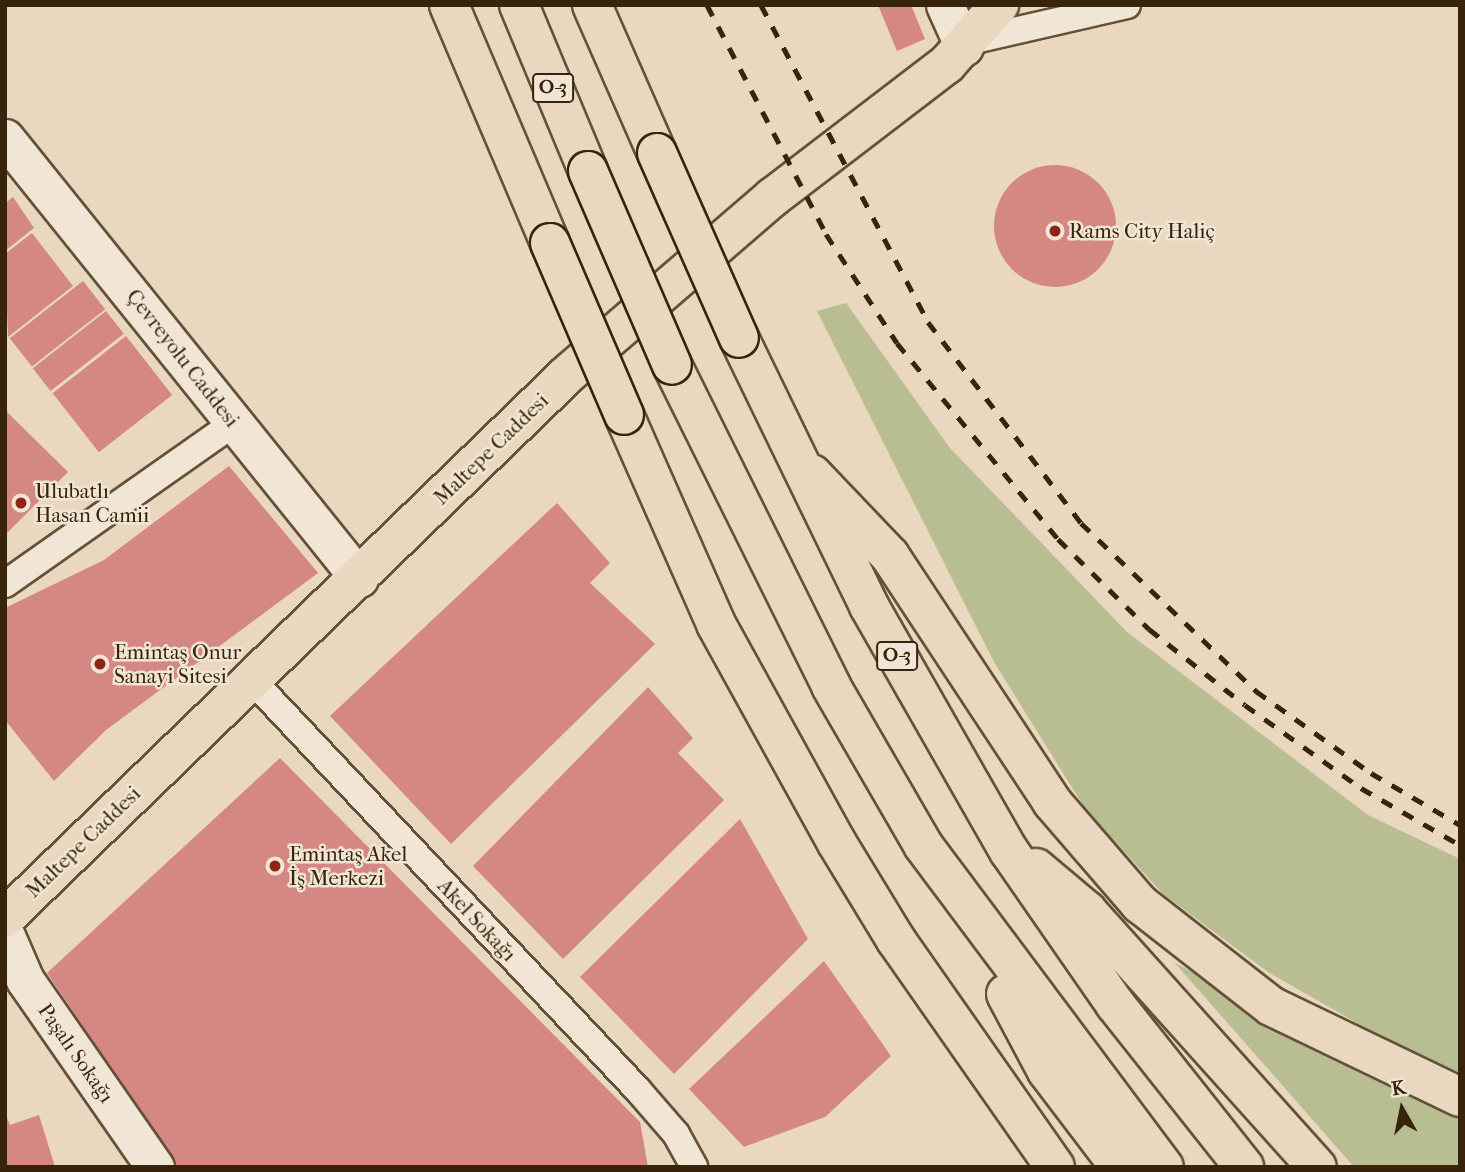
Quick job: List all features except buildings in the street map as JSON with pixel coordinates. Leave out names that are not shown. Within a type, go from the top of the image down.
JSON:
[{"type":"main road","points":[[449,5],[716,624],[817,809],[895,940],[1055,1167]]},
{"type":"main road","name":"O-3","points":[[519,5],[672,365],[831,686],[968,912],[1164,1167]]},
{"type":"main road","name":"O-3","points":[[592,5],[793,456],[869,606],[1009,851],[1115,1004],[1244,1167]]},
{"type":"main road","points":[[945,5],[967,44]]},
{"type":"main road","name":"Maltepe Caddesi","points":[[5,918],[569,373],[773,197],[967,44],[999,5]]},
{"type":"main road","name":"Çevreyolu Caddesi","points":[[5,138],[359,578]]},
{"type":"main road","points":[[793,456],[890,556],[1052,802],[1140,904],[1272,1006],[1460,1097]]},
{"type":"main road","points":[[1009,851],[1087,911],[1317,1167]]},
{"type":"main road","points":[[968,912],[1047,1071],[1120,1167]]},
{"type":"main road","name":"Paşalı Sokağı","points":[[5,934],[25,980],[155,1167]]},
{"type":"street","points":[[967,44],[1127,5]]},
{"type":"street","points":[[5,583],[234,423]]},
{"type":"street","name":"Akel Sokağı","points":[[251,679],[637,1089],[676,1134],[694,1167]]},
{"type":"green space","points":[[846,303],[950,448],[1127,632],[1368,815],[1460,859],[1460,1072],[1411,1054],[1268,972],[1163,894],[1086,810],[994,662],[817,311]]},
{"type":"green space","points":[[1174,962],[1400,1090],[1460,1117],[1460,1167],[1354,1167]]},
{"type":"railway","points":[[707,5],[826,234],[897,343],[1058,539],[1149,629],[1245,705],[1361,788],[1460,845]]},
{"type":"railway","points":[[761,5],[928,322],[1081,523],[1256,691],[1371,773],[1460,825]]},
{"type":"place","name":"Rams City Haliç","points":[[1055,231]]},
{"type":"place","name":"Ulubatlı Hasan Camii","points":[[21,503]]},
{"type":"place","name":"Emintaş Onur Sanayi Sitesi","points":[[100,664]]},
{"type":"place","name":"Emintaş Akel İş Merkezi","points":[[275,866]]}]
